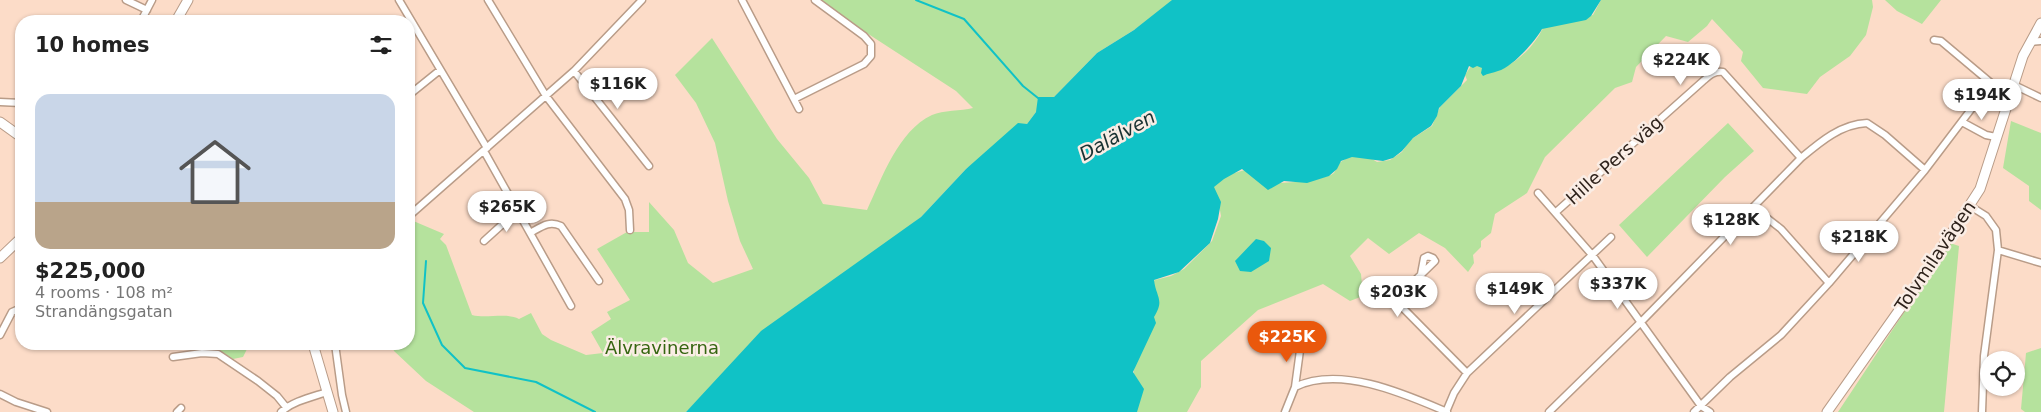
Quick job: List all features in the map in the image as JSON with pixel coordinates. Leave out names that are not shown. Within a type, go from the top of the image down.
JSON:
[{"type":"street","points":[[126,0],[147,10]]},
{"type":"street","points":[[144,15],[152,0]]},
{"type":"street","points":[[179,15],[188,0]]},
{"type":"street","points":[[399,0],[408,15]]},
{"type":"street","points":[[488,0],[546,96],[625,199],[629,210],[630,230]]},
{"type":"street","points":[[415,211],[574,71],[642,0]]},
{"type":"street","points":[[742,0],[799,109]]},
{"type":"street","points":[[794,99],[864,64],[871,56],[871,44],[864,36],[815,0]]},
{"type":"street","name":"Tolvmilavägen","points":[[1827,412],[1931,265],[1980,189],[2014,85],[2030,42],[2041,23]]},
{"type":"street","points":[[415,27],[571,306]]},
{"type":"street","points":[[1694,412],[1730,377],[1781,335],[1828,283],[1925,170],[1991,83],[1941,41],[1934,40]]},
{"type":"street","points":[[2030,42],[2041,42]]},
{"type":"street","points":[[415,90],[440,70]]},
{"type":"street","points":[[574,71],[649,166]]},
{"type":"street","name":"Hille Pers väg","points":[[1556,212],[1703,81],[1718,71],[1723,72],[1736,85],[1801,158]]},
{"type":"street","points":[[2014,85],[2041,98]]},
{"type":"street","points":[[0,102],[15,103]]},
{"type":"street","points":[[0,122],[15,133]]},
{"type":"street","points":[[1962,122],[1986,135],[1996,138]]},
{"type":"street","points":[[1549,412],[1640,323],[1801,158],[1831,136],[1854,125],[1867,123],[1885,135],[1925,170]]},
{"type":"street","points":[[1538,193],[1593,256],[1701,406],[1710,412]]},
{"type":"street","points":[[1970,206],[1986,216],[1996,230],[1998,250],[1984,356],[1982,412]]},
{"type":"street","points":[[1754,208],[1781,229],[1828,283]]},
{"type":"street","points":[[484,241],[517,211]]},
{"type":"street","points":[[530,233],[548,223],[554,222],[561,226],[599,281]]},
{"type":"street","points":[[1295,387],[1303,383],[1336,378],[1351,379],[1447,412],[1454,393],[1467,373],[1611,237]]},
{"type":"street","points":[[0,258],[15,244]]},
{"type":"street","points":[[1998,250],[2041,263]]},
{"type":"street","points":[[1435,261],[1395,300],[1467,373]]},
{"type":"street","points":[[0,335],[12,312],[15,311]]},
{"type":"street","points":[[1285,412],[1295,387],[1301,343]]},
{"type":"street","points":[[315,350],[333,412]]},
{"type":"street","points":[[336,350],[346,412]]},
{"type":"street","points":[[173,357],[202,353],[218,354],[271,391],[284,410],[327,392]]},
{"type":"street","points":[[0,394],[16,402],[47,412]]},
{"type":"green space","name":"Älvravinerna","points":[[816,0],[1182,0],[1097,53],[1054,97],[1036,112],[1027,124],[966,169],[921,217],[710,388],[686,412],[474,412],[426,381],[394,351],[415,350],[415,222],[444,234],[440,239],[446,245],[472,315],[508,316],[519,319],[531,313],[542,334],[551,340],[586,355],[603,353],[591,332],[611,319],[607,312],[630,300],[597,249],[627,232],[649,232],[649,202],[674,230],[688,263],[713,283],[753,269],[740,241],[728,201],[715,143],[696,103],[675,75],[712,38],[777,139],[809,178],[823,204],[867,210],[892,156],[920,122],[941,112],[973,108],[956,91]]},
{"type":"green space","points":[[1601,0],[1872,0],[1873,7],[1866,35],[1850,56],[1820,77],[1807,94],[1763,88],[1741,61],[1743,52],[1712,19],[1707,26],[1688,42],[1666,36],[1636,67],[1632,82],[1615,88],[1545,157],[1527,193],[1495,214],[1491,233],[1481,241],[1481,247],[1473,255],[1474,263],[1468,272],[1445,248],[1419,233],[1389,254],[1368,238],[1350,256],[1361,274],[1363,296],[1350,301],[1323,284],[1258,310],[1201,361],[1201,387],[1187,412],[1130,412],[1142,289],[1155,280],[1171,276],[1184,269],[1212,241],[1221,216],[1218,199],[1213,187],[1217,178],[1245,170],[1280,183],[1310,181],[1331,175],[1339,163],[1349,157],[1364,154],[1377,162],[1390,160],[1402,152],[1410,140],[1432,126],[1440,107],[1467,80],[1465,75],[1471,66],[1480,64],[1484,72],[1488,73],[1509,65],[1526,51],[1536,40],[1543,28],[1593,15]]},
{"type":"green space","points":[[1885,0],[1941,0],[1922,24],[1897,11]]},
{"type":"green space","points":[[2011,121],[2041,133],[2041,210],[2029,201],[2029,186],[2003,168]]},
{"type":"green space","points":[[1728,123],[1754,151],[1725,177],[1647,257],[1619,225]]},
{"type":"green space","points":[[1950,243],[1959,246],[1944,412],[1838,412]]},
{"type":"green space","points":[[2041,348],[2041,412],[2025,412],[2021,409],[2022,396],[2025,396],[2026,353]]},
{"type":"green space","points":[[219,350],[246,350],[243,357],[233,359]]},
{"type":"water","name":"Dalälven","points":[[1172,0],[1601,0],[1591,16],[1586,20],[1542,29],[1523,53],[1504,69],[1483,76],[1481,73],[1482,68],[1469,66],[1461,86],[1439,108],[1431,126],[1413,138],[1393,158],[1383,161],[1352,157],[1341,161],[1337,169],[1329,176],[1307,183],[1284,181],[1268,190],[1242,169],[1214,187],[1221,202],[1218,219],[1210,243],[1179,272],[1154,280],[1159,298],[1159,306],[1154,317],[1156,323],[1133,372],[1144,389],[1137,412],[686,412],[761,331],[921,217],[966,169],[1018,123],[1027,124],[1036,112],[1038,97],[1054,97],[1097,53],[1134,30]]},
{"type":"water","points":[[1256,239],[1264,241],[1271,248],[1269,261],[1251,272],[1240,271],[1235,261]]},
{"type":"waterway","points":[[916,0],[964,19],[1023,86],[1038,98]]},
{"type":"waterway","points":[[426,261],[423,303],[442,345],[465,368],[536,382],[595,412]]}]
